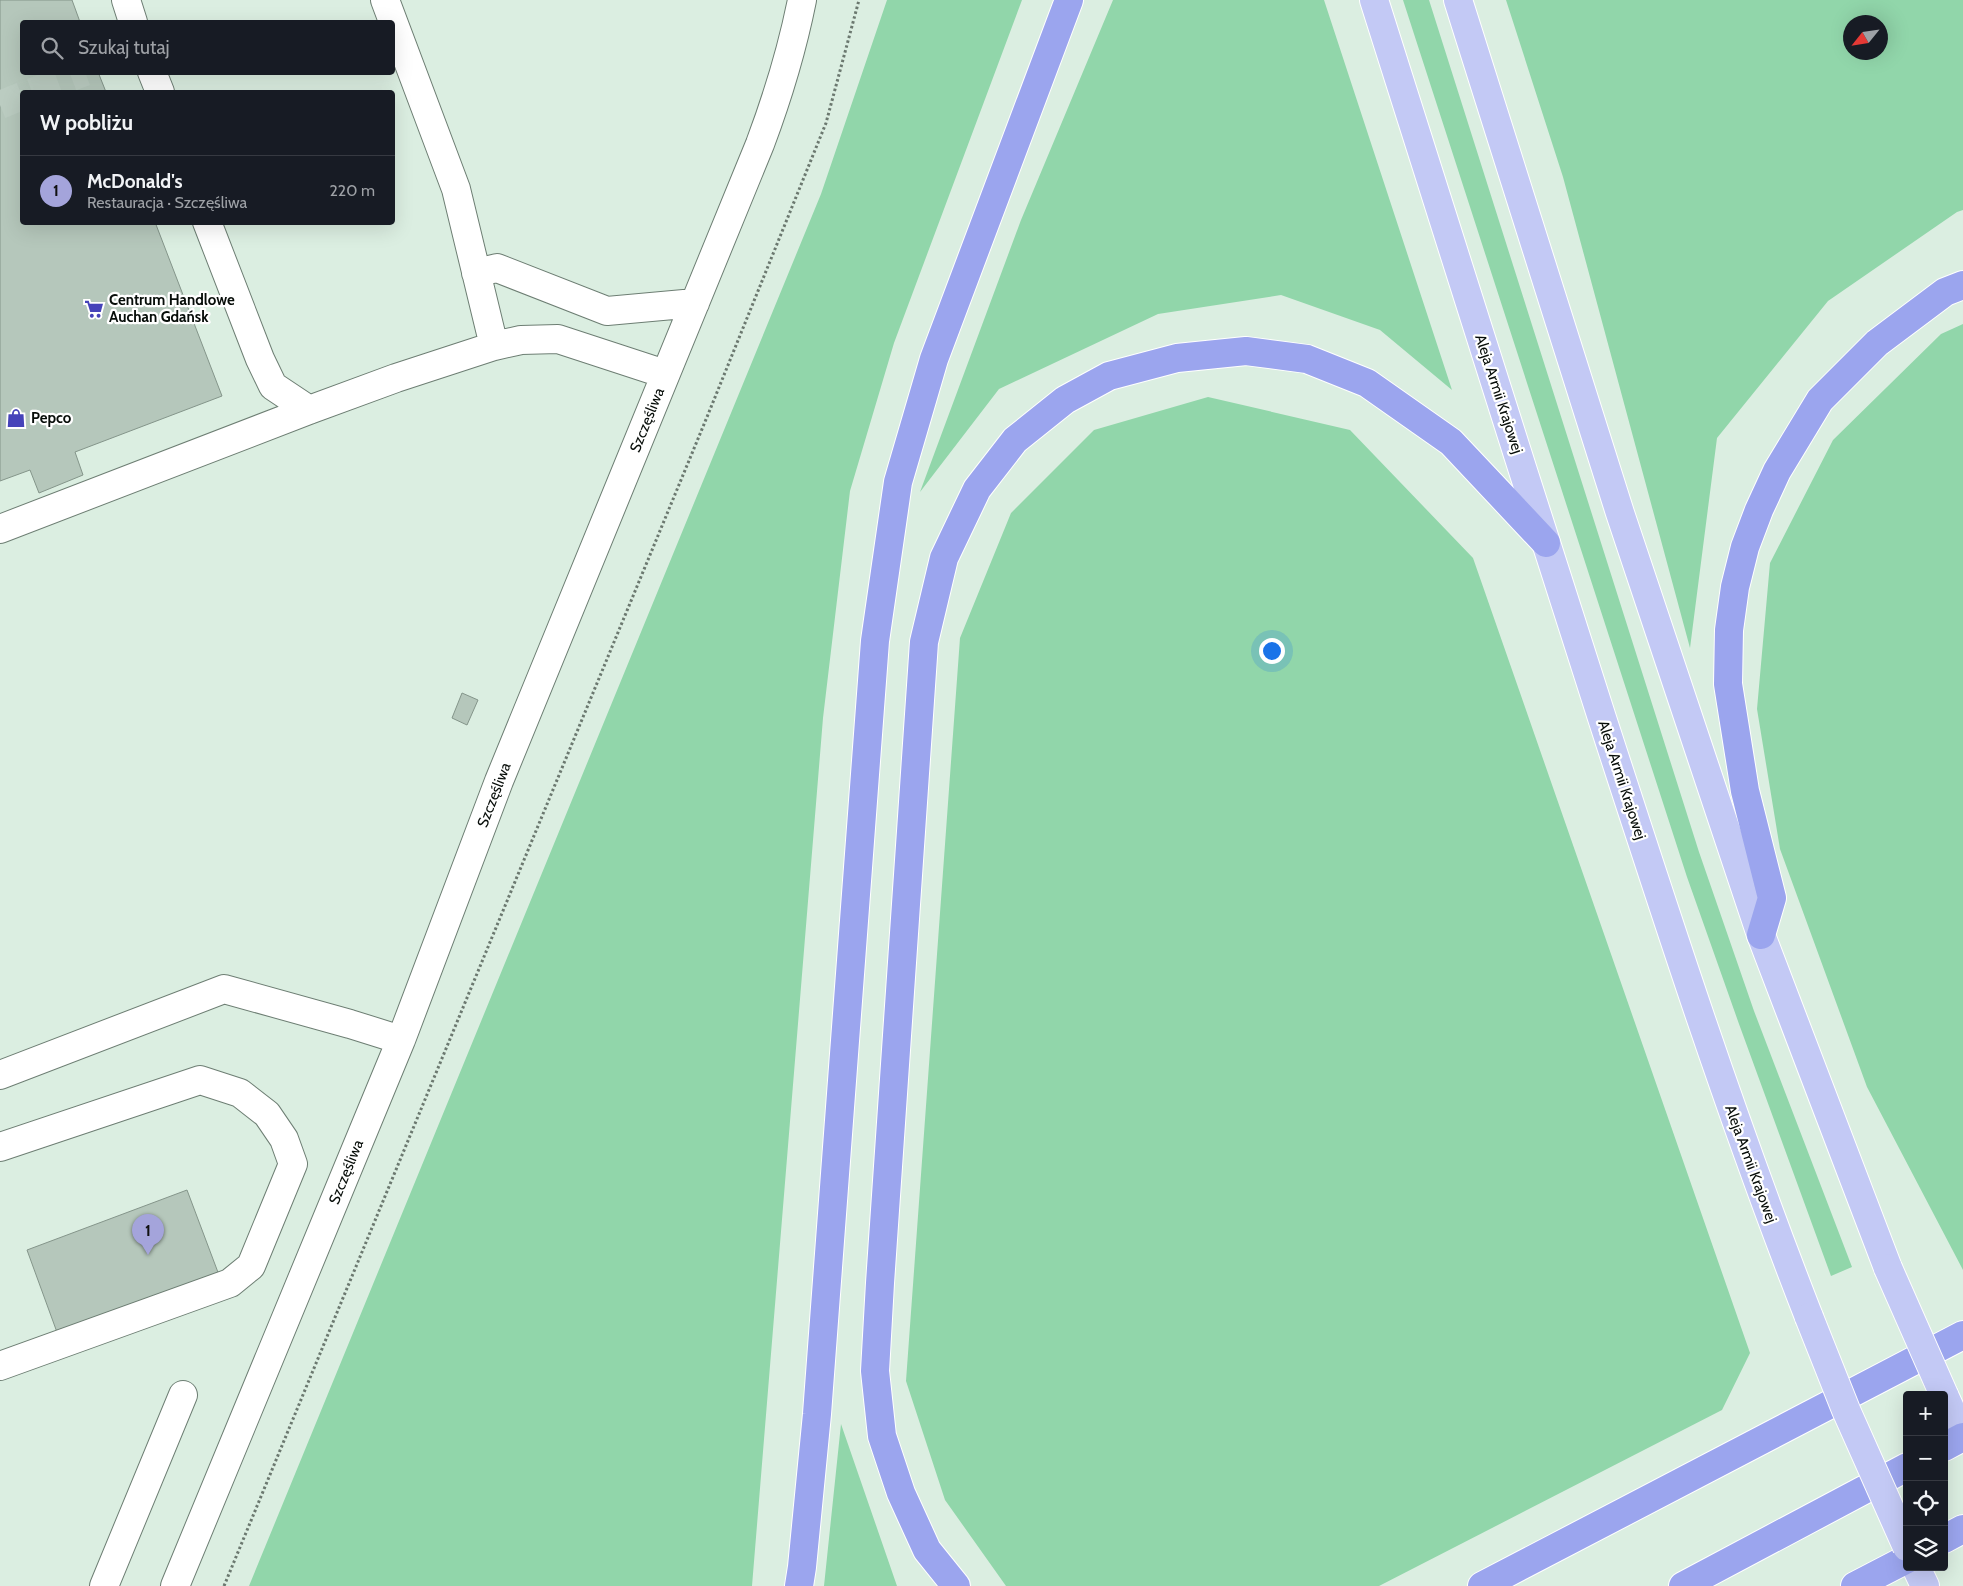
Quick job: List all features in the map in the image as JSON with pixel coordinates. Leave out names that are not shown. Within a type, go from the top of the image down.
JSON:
[{"type":"highway","points":[[799,1586],[817,1414],[875,641],[898,482],[934,359],[1069,0]]},
{"type":"highway","points":[[1761,935],[1772,898],[1745,791],[1728,684],[1729,630],[1735,587],[1745,547],[1777,471],[1820,400],[1877,343],[1945,292],[1963,285]]},
{"type":"highway","points":[[956,1586],[927,1550],[901,1493],[882,1436],[876,1371],[880,1273],[924,642],[944,558],[977,489],[1015,440],[1065,400],[1109,376],[1177,358],[1246,351],[1307,359],[1367,383],[1451,442],[1546,543]]},
{"type":"highway","points":[[1482,1586],[1963,1335]]},
{"type":"highway","points":[[1948,1445],[1963,1437]]},
{"type":"highway","points":[[1683,1586],[1903,1469]]},
{"type":"highway","points":[[1948,1537],[1963,1529]]},
{"type":"highway","points":[[1855,1586],[1903,1561]]},
{"type":"main road","name":"Aleja Armii Krajowej","points":[[1374,0],[1664,910],[1727,1097],[1809,1317],[1850,1419],[1903,1538]]},
{"type":"main road","points":[[1458,0],[1620,513],[1761,935],[1888,1268],[1942,1391]]},
{"type":"main road","points":[[1948,1404],[1963,1437]]},
{"type":"main road","points":[[1918,1571],[1925,1586]]},
{"type":"street","points":[[126,0],[132,20]]},
{"type":"street","points":[[385,0],[393,20]]},
{"type":"street","name":"Szczęśliwa","points":[[175,1586],[401,1040],[499,782],[760,144],[780,89],[802,0]]},
{"type":"street","points":[[395,27],[456,189],[494,346]]},
{"type":"street","points":[[153,75],[159,90]]},
{"type":"street","points":[[208,225],[257,351],[273,386],[309,410]]},
{"type":"street","points":[[476,273],[497,268],[608,311],[695,303]]},
{"type":"street","points":[[0,530],[309,410],[396,378],[494,346],[521,340],[558,339],[665,374]]},
{"type":"street","points":[[0,1075],[224,989],[401,1040]]},
{"type":"street","points":[[0,1147],[200,1080],[240,1093],[267,1114],[284,1139],[293,1164],[251,1266],[230,1283],[0,1366]]},
{"type":"street","points":[[104,1586],[183,1395]]},
{"type":"path","points":[[224,1586],[700,435],[822,132],[859,0]]},
{"type":"green space","points":[[887,0],[1022,0],[894,343],[850,491],[823,718],[752,1586],[249,1586],[821,194]]},
{"type":"green space","points":[[1113,0],[1324,0],[1452,390],[1380,330],[1281,295],[1158,314],[999,389],[920,492],[1021,220]]},
{"type":"green space","points":[[1403,0],[1429,0],[1699,852],[1754,1011],[1852,1267],[1831,1276],[1687,877]]},
{"type":"green space","points":[[1506,0],[1963,0],[1963,210],[1957,212],[1828,301],[1717,438],[1690,648],[1563,177]]},
{"type":"green space","points":[[1963,324],[1963,1270],[1867,1087],[1780,849],[1757,709],[1770,563],[1833,440],[1941,334]]},
{"type":"green space","points":[[1208,397],[1350,430],[1473,558],[1750,1353],[1722,1410],[1379,1586],[1006,1586],[945,1500],[906,1381],[960,638],[1011,513],[1094,430]]},
{"type":"green space","points":[[841,1424],[897,1586],[824,1586]]},
{"type":"building","name":"Centrum Handlowe Auchan Gdańsk","points":[[0,0],[72,0],[79,20],[20,20],[20,75],[99,75],[105,90],[20,90],[20,225],[156,225],[222,396],[75,452],[83,475],[39,493],[30,470],[0,481]]},
{"type":"building","points":[[462,693],[478,700],[467,725],[452,718]]},
{"type":"building","points":[[187,1190],[219,1275],[58,1335],[27,1250]]},
{"type":"tunnel","points":[[37,90],[77,75]]},
{"type":"tunnel","points":[[0,105],[20,97]]},
{"type":"place","name":"Centrum Handlowe Auchan Gdańsk","points":[[94,309]]},
{"type":"place","name":"Pepco","points":[[16,418]]},
{"type":"place","name":"McDonald's","points":[[148,1255]]}]
